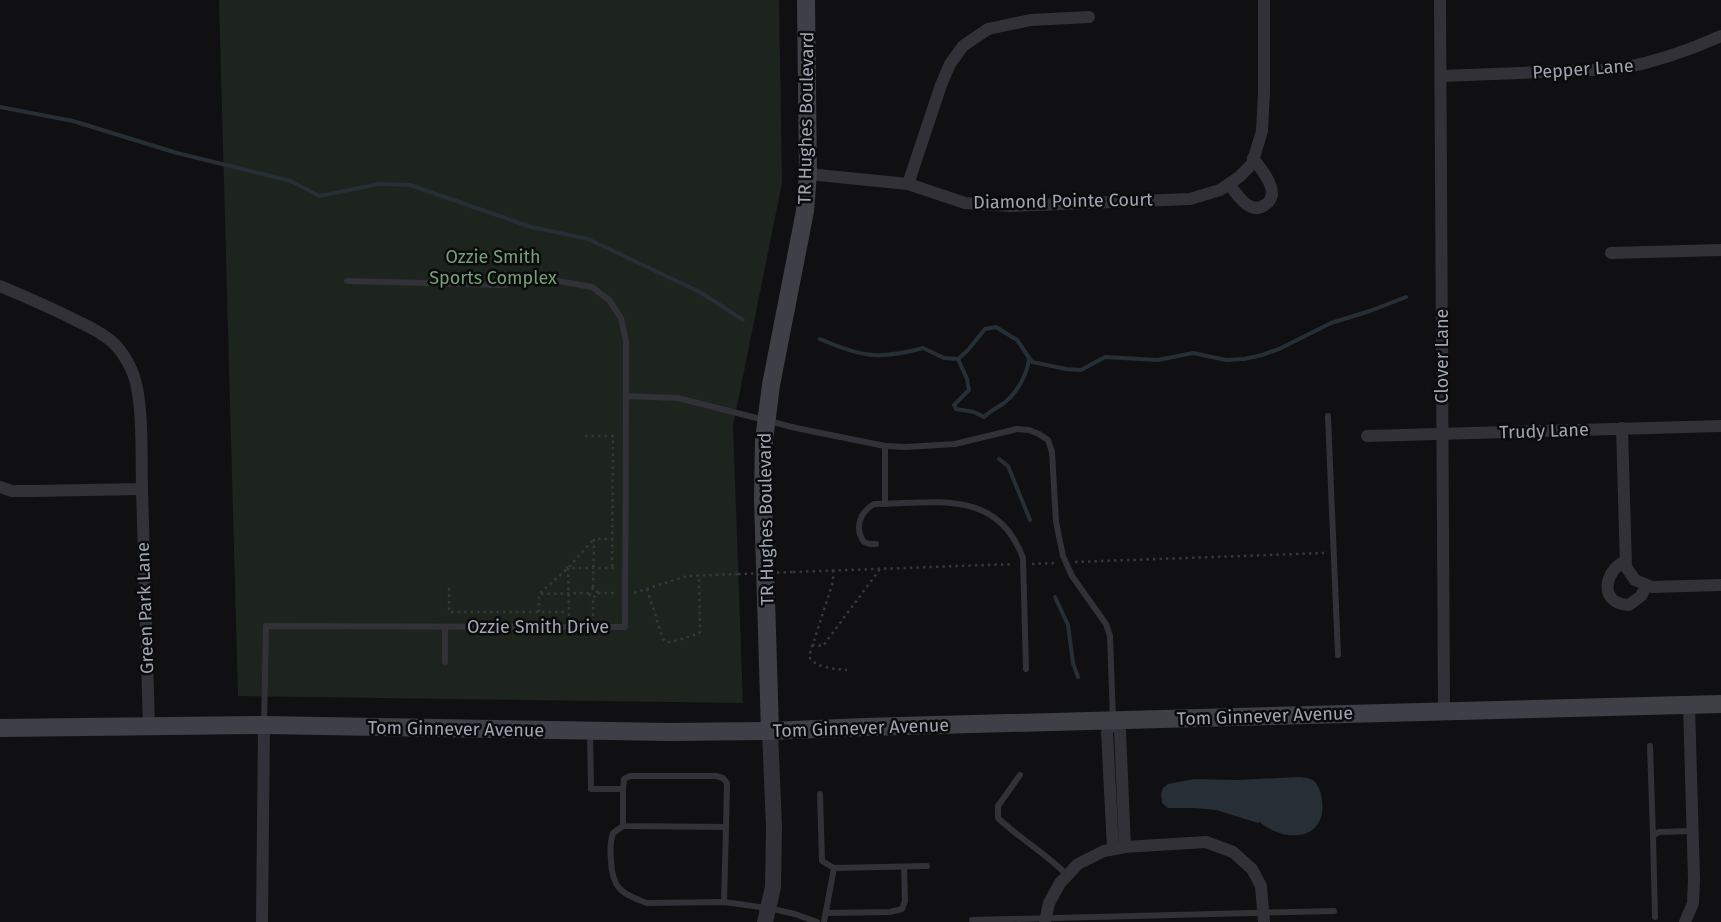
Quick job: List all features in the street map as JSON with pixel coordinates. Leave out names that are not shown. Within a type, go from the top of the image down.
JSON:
[{"type":"main road","name":"TR Hughes Boulevard","points":[[770,731],[763,466],[766,420],[771,386],[802,230],[807,194],[806,0]]},
{"type":"main road","name":"Tom Ginnever Avenue","points":[[0,728],[264,725],[669,732],[770,731],[1721,704]]},
{"type":"street","name":"Diamond Pointe Court","points":[[808,174],[908,184],[965,203],[1010,206],[1190,199],[1220,190],[1239,177],[1252,164],[1262,131],[1264,0]]},
{"type":"street","name":"Clover Lane","points":[[1440,0],[1444,711]]},
{"type":"street","points":[[908,184],[941,84],[950,64],[963,46],[988,29],[1031,20],[1089,17]]},
{"type":"street","name":"Pepper Lane","points":[[1441,76],[1619,69],[1646,64],[1678,54],[1721,36]]},
{"type":"street","points":[[1229,184],[1245,204],[1254,208],[1265,206],[1270,200],[1272,193],[1267,177],[1253,158]]},
{"type":"street","points":[[1611,253],[1721,250]]},
{"type":"street","name":"Green Park Lane","points":[[0,286],[52,308],[111,340],[123,355],[132,372],[140,413],[149,727]]},
{"type":"street","name":"Trudy Lane","points":[[1367,436],[1721,426]]},
{"type":"street","points":[[1622,428],[1626,567],[1641,583],[1652,587],[1721,585]]},
{"type":"street","points":[[0,487],[12,491],[142,489]]},
{"type":"street","points":[[1625,561],[1619,564],[1610,578],[1607,589],[1611,599],[1619,605],[1629,605],[1640,596],[1641,583]]},
{"type":"street","points":[[1685,922],[1693,903],[1694,879],[1689,705]]},
{"type":"street","points":[[1113,720],[1120,731],[1119,848]]},
{"type":"street","points":[[262,922],[264,725]]},
{"type":"street","name":"TR Hughes Boulevard","points":[[767,915],[773,887],[774,827],[770,731]]},
{"type":"street","points":[[1046,921],[1049,903],[1060,883],[1078,864],[1104,851],[1119,848],[1206,842],[1233,852],[1252,869],[1261,886],[1264,917]]},
{"type":"lane","points":[[347,281],[503,285],[546,279],[592,287],[610,300],[621,318],[626,340],[626,396],[678,398],[796,428],[885,446],[906,447],[955,444],[1017,429],[1029,430],[1048,440],[1052,452],[1056,522],[1063,556],[1072,576],[1106,624],[1110,636],[1113,720]]},
{"type":"lane","name":"Ozzie Smith Drive","points":[[264,725],[266,626],[625,627],[626,396]]},
{"type":"lane","points":[[1328,416],[1338,655]]},
{"type":"lane","points":[[885,446],[885,504]]},
{"type":"lane","points":[[876,544],[864,542],[860,537],[859,522],[862,514],[874,504],[959,503],[974,506],[992,516],[1010,534],[1023,558],[1026,669]]},
{"type":"lane","points":[[445,626],[445,662]]},
{"type":"lane","points":[[590,731],[590,788],[623,789]]},
{"type":"lane","points":[[1650,746],[1655,917]]},
{"type":"lane","points":[[1020,775],[998,806],[998,818],[1008,828],[1056,863],[1067,876]]},
{"type":"lane","points":[[623,826],[624,779],[630,776],[716,776],[723,778],[727,783],[724,902]]},
{"type":"lane","points":[[820,794],[822,861],[834,868],[927,866]]},
{"type":"lane","points":[[726,827],[623,826],[613,833],[611,839],[613,878],[621,891],[647,903],[724,902],[767,915],[795,914],[817,922]]},
{"type":"lane","points":[[1653,836],[1658,832],[1692,831]]},
{"type":"lane","points":[[826,913],[890,912],[902,909],[905,902],[904,867]]},
{"type":"lane","points":[[824,922],[834,868]]},
{"type":"lane","points":[[972,920],[1046,921],[1264,917],[1334,911]]},
{"type":"path","points":[[567,568],[614,568],[612,539],[613,436],[585,436]]},
{"type":"path","points":[[539,612],[539,594],[594,539],[612,539]]},
{"type":"path","points":[[539,594],[588,593],[593,588],[594,539]]},
{"type":"path","points":[[1074,562],[1334,552]]},
{"type":"path","points":[[1032,564],[1057,563]]},
{"type":"path","points":[[634,593],[687,576],[698,575],[1015,564]]},
{"type":"path","points":[[567,568],[568,616],[576,616]]},
{"type":"path","points":[[812,645],[820,647],[827,642],[880,569]]},
{"type":"path","points":[[833,570],[833,582],[809,656],[811,660],[832,669],[847,670]]},
{"type":"path","points":[[647,589],[663,639],[666,642],[671,642],[700,632],[698,575]]},
{"type":"path","points":[[616,585],[618,593],[616,601]]},
{"type":"path","points":[[449,588],[449,612],[568,612]]},
{"type":"path","points":[[593,588],[598,593],[618,593]]},
{"type":"path","points":[[588,593],[593,598],[593,616]]},
{"type":"path","points":[[593,598],[598,593]]},
{"type":"path","points":[[584,616],[600,616]]},
{"type":"green space","name":"Ozzie Smith Sports Complex","points":[[219,0],[779,0],[782,183],[733,426],[743,703],[238,696]]},
{"type":"shaded area","points":[[1299,777],[1311,779],[1317,785],[1321,795],[1322,812],[1321,818],[1314,829],[1299,835],[1282,834],[1273,831],[1260,822],[1216,810],[1168,808],[1162,803],[1161,794],[1163,788],[1168,784],[1194,779],[1236,780]]},
{"type":"waterway","points":[[0,107],[73,121],[177,153],[291,181],[319,196],[379,184],[410,185],[531,227],[588,239],[700,292],[743,320]]},
{"type":"waterway","points":[[820,339],[847,350],[871,355],[895,354],[923,348],[944,358],[958,359],[985,329],[996,327],[1017,340],[1032,362],[1066,369],[1081,370],[1105,357],[1158,360],[1193,353],[1226,360],[1244,359],[1279,349],[1331,323],[1406,297]]},
{"type":"waterway","points":[[958,359],[967,379],[969,390],[954,405],[956,409],[974,412],[984,417],[1004,403],[1017,389],[1024,377],[1029,359]]},
{"type":"waterway","points":[[999,459],[1008,466],[1030,520]]},
{"type":"waterway","points":[[1055,597],[1068,625],[1073,663],[1078,677]]}]
